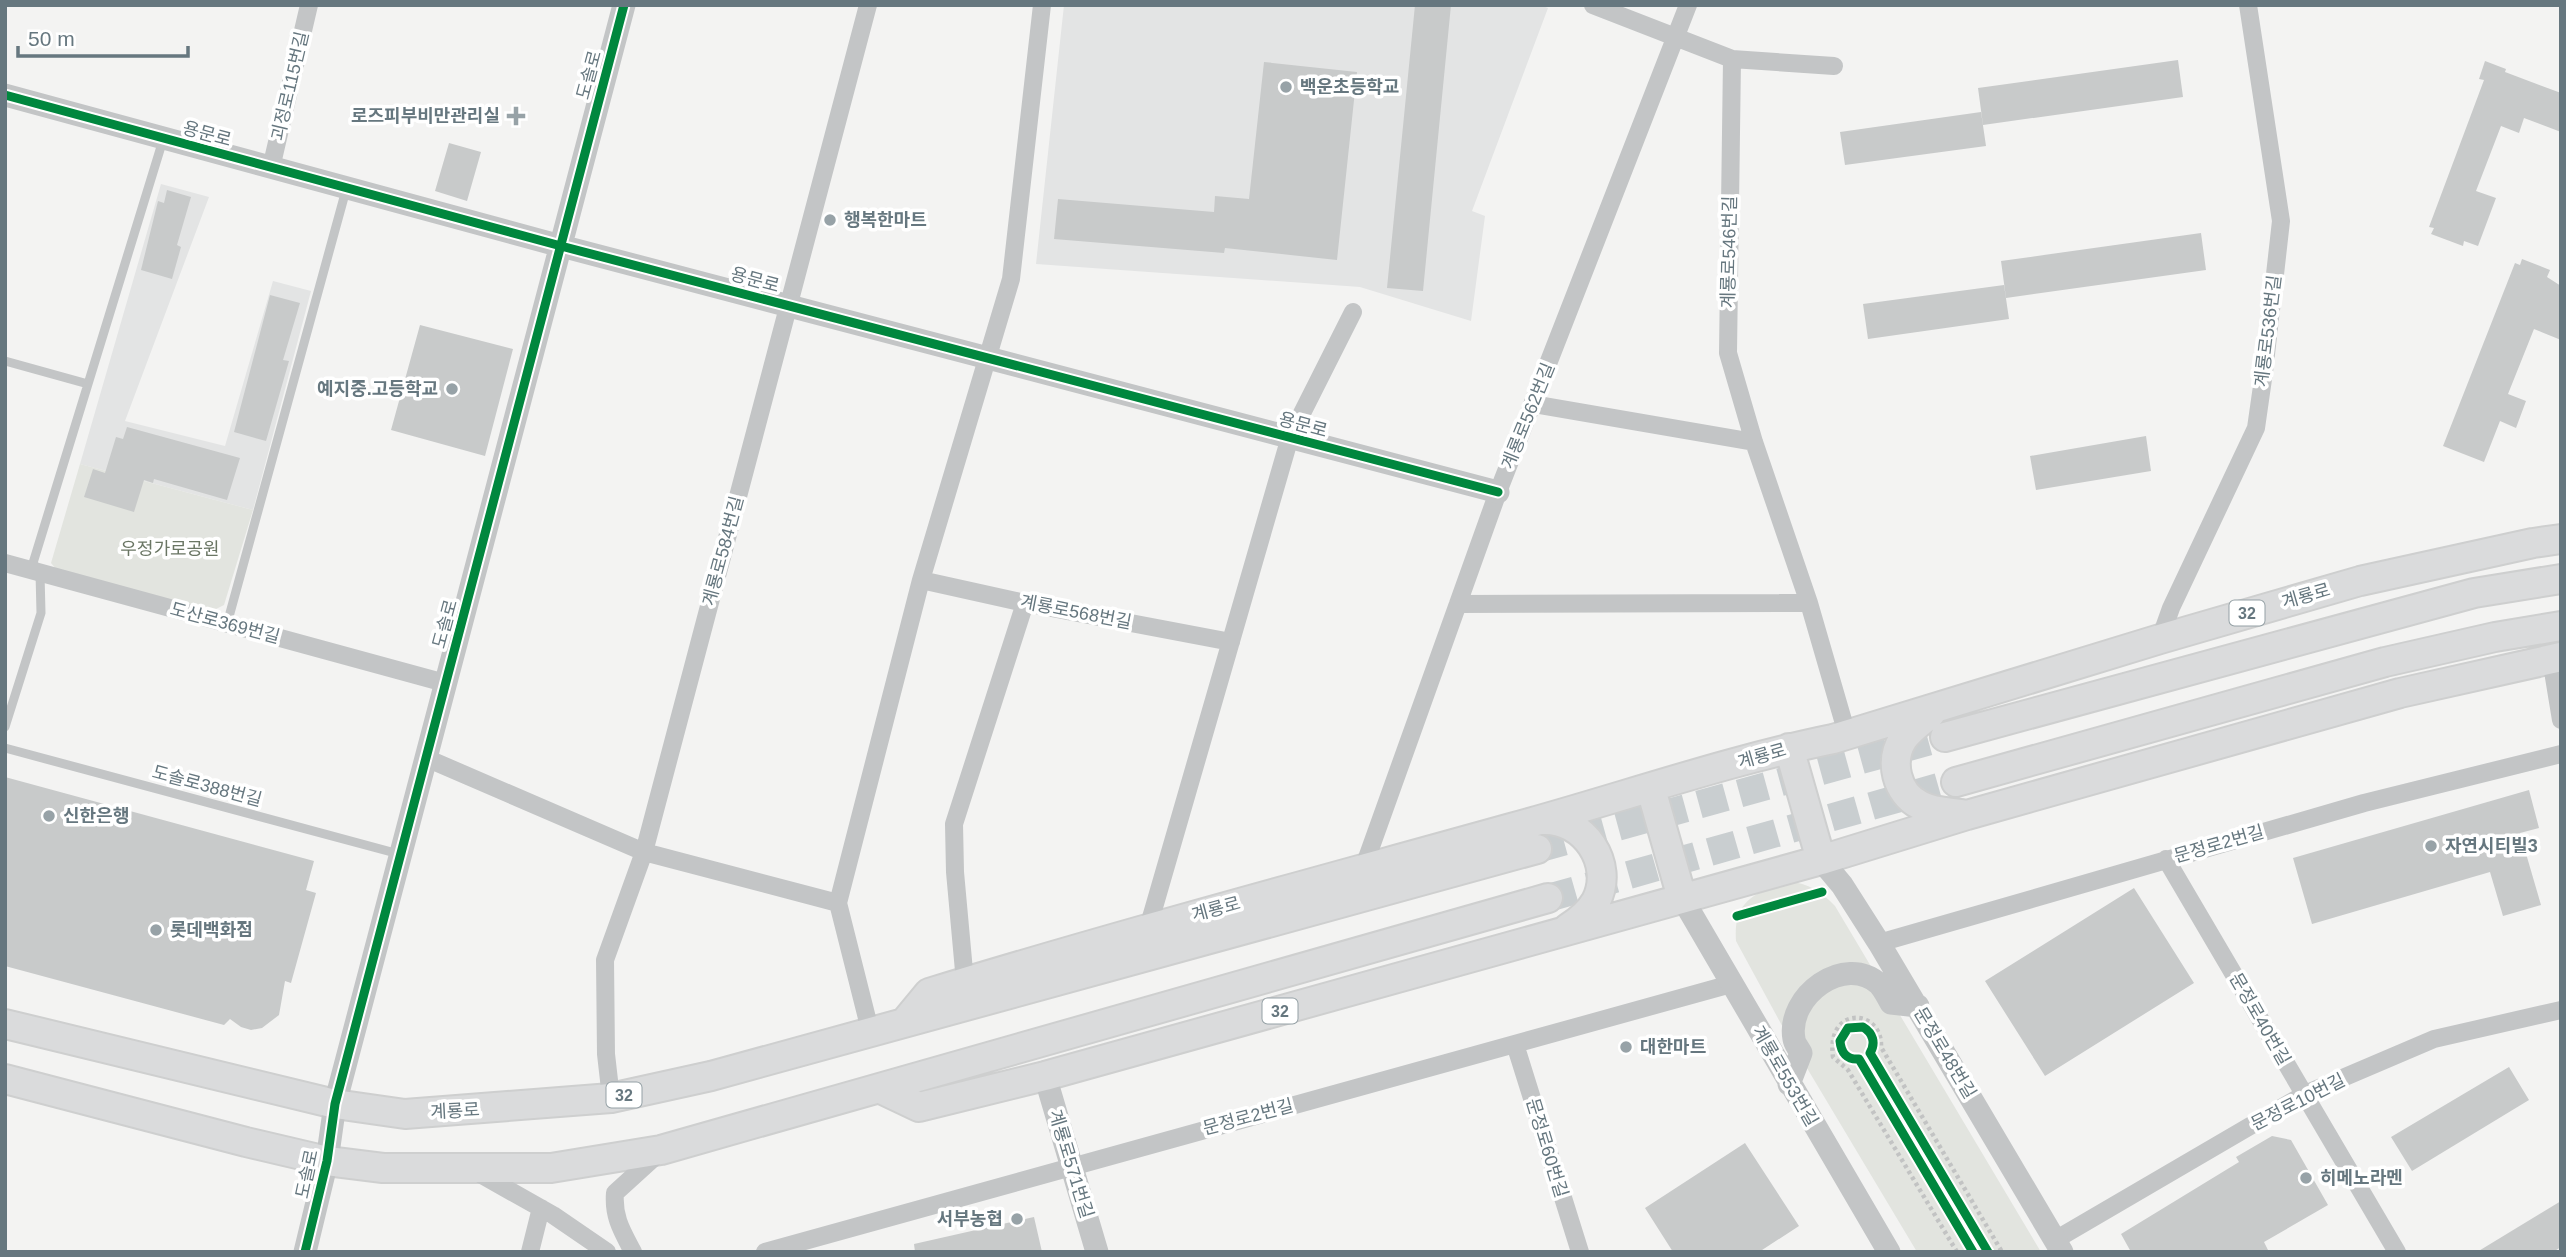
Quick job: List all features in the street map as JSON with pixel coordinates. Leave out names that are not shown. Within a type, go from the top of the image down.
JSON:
[{"type":"main road","name":"계룡로","points":[[5,1024],[335,1104],[405,1114],[611,1098],[712,1076],[905,1022],[1532,836],[1651,789],[1789,748],[1847,734],[2360,581],[2533,542],[2561,539]]},
{"type":"main road","name":"32","points":[[1945,737],[2474,593],[2561,579]]},
{"type":"main road","points":[[1956,782],[2385,662],[2495,636],[2561,626]]},
{"type":"main road","name":"32","points":[[879,1088],[919,1107],[1045,1076],[1556,934],[2400,693],[2556,658]]},
{"type":"main road","points":[[1939,707],[1903,738],[1896,760],[1899,783],[1907,796],[1919,805],[1967,815]]},
{"type":"main road","points":[[1789,748],[1821,859]]},
{"type":"main road","points":[[1651,789],[1682,898]]},
{"type":"main road","points":[[1532,836],[1546,819],[1564,823],[1581,832],[1593,846],[1600,863],[1601,882],[1596,900],[1585,916],[1556,934]]},
{"type":"main road","name":"계룡로","points":[[905,1022],[929,993],[965,982],[1363,869],[1532,836]]},
{"type":"main road","name":"32","points":[[5,1079],[327,1161],[383,1168],[551,1168],[662,1150],[1548,898]]},
{"type":"street","name":"괴정로115번길","points":[[271,168],[309,5]]},
{"type":"street","name":"도솔로","points":[[305,1252],[327,1161],[335,1104],[624,5]]},
{"type":"street","name":"계룡로584번길","points":[[611,1098],[606,1054],[605,960],[644,852],[868,5]]},
{"type":"street","points":[[870,1030],[838,903],[921,580],[1011,279],[1042,5]]},
{"type":"street","points":[[1592,5],[1732,59],[1835,66]]},
{"type":"street","name":"계룡로562번길","points":[[1363,869],[1498,492],[1688,5]]},
{"type":"street","name":"계룡로536번길","points":[[2160,639],[2171,608],[2256,428],[2280,221],[2248,5]]},
{"type":"street","name":"계룡로546번길","points":[[1732,59],[1728,353],[1754,442],[1809,603],[1847,734]]},
{"type":"street","name":"용문로","points":[[5,95],[561,246],[1498,492]]},
{"type":"street","name":"용문로","points":[[1290,437],[1353,312]]},
{"type":"street","points":[[1533,404],[1754,442]]},
{"type":"street","points":[[1148,928],[1290,437]]},
{"type":"street","name":"도산로369번길","points":[[5,563],[445,683]]},
{"type":"street","name":"계룡로568번길","points":[[921,580],[1025,603],[1231,642]]},
{"type":"street","points":[[965,982],[955,872],[954,824],[1025,603]]},
{"type":"street","points":[[1458,604],[1809,603]]},
{"type":"street","points":[[2556,658],[2561,720]]},
{"type":"street","name":"문정로2번길","points":[[1879,943],[2364,803],[2561,754]]},
{"type":"street","points":[[426,758],[644,852],[838,903]]},
{"type":"street","name":"문정로48번길","points":[[1821,859],[1842,885],[1879,943],[2059,1246]]},
{"type":"street","name":"문정로40번길","points":[[2166,859],[2398,1252]]},
{"type":"street","name":"계룡로553번길","points":[[1682,898],[1889,1252]]},
{"type":"street","points":[[1789,1084],[1801,1053],[1793,1039],[1795,1017],[1807,993],[1830,978],[1857,973],[1879,984],[1891,1003],[1917,1006]]},
{"type":"street","name":"문정로2번길","points":[[765,1252],[1731,984]]},
{"type":"street","name":"문정로10번길","points":[[2059,1246],[2305,1094],[2434,1039],[2561,1010]]},
{"type":"street","name":"문정로60번길","points":[[1515,1044],[1580,1252]]},
{"type":"street","name":"계룡로571번길","points":[[1045,1076],[1097,1252]]},
{"type":"street","points":[[633,1252],[617,1222],[615,1193],[662,1150]]},
{"type":"street","points":[[470,1169],[581,1232],[607,1252]]},
{"type":"street","points":[[530,1252],[541,1208]]},
{"type":"lane","name":"용문로","points":[[5,727],[41,612],[40,573],[33,563],[163,138]]},
{"type":"lane","points":[[227,624],[347,188]]},
{"type":"lane","points":[[5,361],[88,384]]},
{"type":"lane","name":"도솔로388번길","points":[[5,748],[401,855]]},
{"type":"path","points":[[1737,916],[1822,892]]},
{"type":"path","points":[[1958,1252],[1849,1070],[1833,1057],[1831,1043],[1834,1030],[1844,1020],[1858,1018],[1870,1022],[1878,1030],[1881,1048],[2002,1252]]},
{"type":"path","points":[[1849,1058],[1842,1051],[1840,1041],[1844,1032],[1853,1026],[1863,1027],[1871,1034],[1874,1044],[1870,1053]]},
{"type":"shaded area","name":"백운초등학교","points":[[1064,5],[1540,5],[1548,8],[1472,211],[1485,216],[1471,321],[1360,287],[1036,264]]},
{"type":"shaded area","points":[[161,184],[209,197],[125,421],[225,446],[273,281],[311,291],[253,510],[80,464]]},
{"type":"green space","name":"우정가로공원","points":[[80,464],[253,510],[224,605],[198,618],[67,582],[51,563]]},
{"type":"green space","points":[[1788,881],[1814,889],[1835,906],[2041,1252],[1917,1252],[1786,1033],[1736,941],[1738,916],[1748,900]]},
{"type":"building","points":[[1415,5],[1451,5],[1423,291],[1387,288]]},
{"type":"building","points":[[2178,60],[2183,97],[1983,125],[1978,88]]},
{"type":"building","points":[[2485,61],[2506,69],[2505,72],[2561,93],[2561,132],[2524,118],[2519,133],[2501,126],[2476,191],[2496,198],[2478,246],[2464,241],[2463,246],[2431,234],[2434,228],[2429,227],[2484,80],[2479,79]]},
{"type":"building","points":[[1264,62],[1357,72],[1337,260],[1225,248],[1224,253],[1054,239],[1058,199],[1214,212],[1215,196],[1249,199]]},
{"type":"building","points":[[1981,112],[1986,146],[1845,165],[1840,132]]},
{"type":"building","points":[[449,143],[481,152],[467,201],[435,191]]},
{"type":"building","points":[[167,190],[191,197],[177,245],[181,247],[172,279],[141,270],[158,201],[164,203]]},
{"type":"building","points":[[2201,233],[2206,270],[2006,298],[2001,261]]},
{"type":"building","points":[[2522,259],[2550,270],[2547,277],[2561,286],[2561,340],[2534,329],[2508,394],[2526,401],[2516,428],[2500,421],[2484,462],[2443,446],[2515,263],[2520,265]]},
{"type":"building","points":[[2004,285],[2009,319],[1868,339],[1863,304]]},
{"type":"building","points":[[270,295],[300,303],[283,360],[289,361],[266,441],[234,432]]},
{"type":"building","name":"예지중.고등학교","points":[[420,325],[513,349],[485,456],[391,430]]},
{"type":"building","points":[[127,427],[240,458],[227,500],[154,479],[153,483],[144,480],[134,512],[84,497],[93,469],[105,473],[116,437],[123,439]]},
{"type":"building","points":[[2146,436],[2151,471],[2036,490],[2030,456]]},
{"type":"building","name":"롯데백화점","points":[[5,777],[314,861],[306,890],[316,893],[291,983],[285,981],[279,1015],[262,1028],[251,1030],[230,1019],[224,1025],[5,966]]},
{"type":"building","name":"자연시티빌3","points":[[2529,790],[2539,828],[2520,833],[2541,905],[2503,916],[2490,872],[2312,924],[2293,858]]},
{"type":"building","points":[[2134,888],[2194,983],[2045,1076],[1985,981]]},
{"type":"building","points":[[2509,1067],[2529,1100],[2412,1171],[2391,1137]]},
{"type":"building","points":[[2272,1136],[2291,1140],[2328,1205],[2264,1242],[2269,1252],[2131,1252],[2121,1234],[2239,1162],[2236,1157]]},
{"type":"building","points":[[1745,1143],[1799,1226],[1759,1252],[1673,1252],[1645,1208]]},
{"type":"building","points":[[2561,1201],[2561,1247],[2553,1252],[2477,1252]]},
{"type":"building","points":[[1034,1217],[1042,1252],[915,1252],[914,1244]]},
{"type":"tunnel","points":[[1537,849],[1945,737]]},
{"type":"tunnel","points":[[1548,898],[1956,782]]},
{"type":"cycle path","points":[[305,1252],[327,1161],[335,1104],[624,5]]},
{"type":"cycle path","points":[[5,95],[561,246],[1498,492]]},
{"type":"cycle path","points":[[1737,916],[1822,892]]},
{"type":"cycle path","points":[[1973,1252],[1859,1059],[1848,1057],[1843,1052],[1840,1041],[1848,1028],[1863,1027],[1871,1035],[1873,1046],[1870,1053],[1988,1252]]},
{"type":"place","name":"백운초등학교","points":[[1286,87]]},
{"type":"place","name":"로즈피부비만관리실","points":[[516,116]]},
{"type":"place","name":"행복한마트","points":[[830,220]]},
{"type":"place","name":"예지중.고등학교","points":[[452,389]]},
{"type":"place","name":"신한은행","points":[[49,816]]},
{"type":"place","name":"자연시티빌3","points":[[2431,846]]},
{"type":"place","name":"롯데백화점","points":[[156,930]]},
{"type":"place","name":"대한마트","points":[[1626,1047]]},
{"type":"place","name":"히메노라멘","points":[[2306,1178]]},
{"type":"place","name":"서부농협","points":[[1017,1219]]}]
